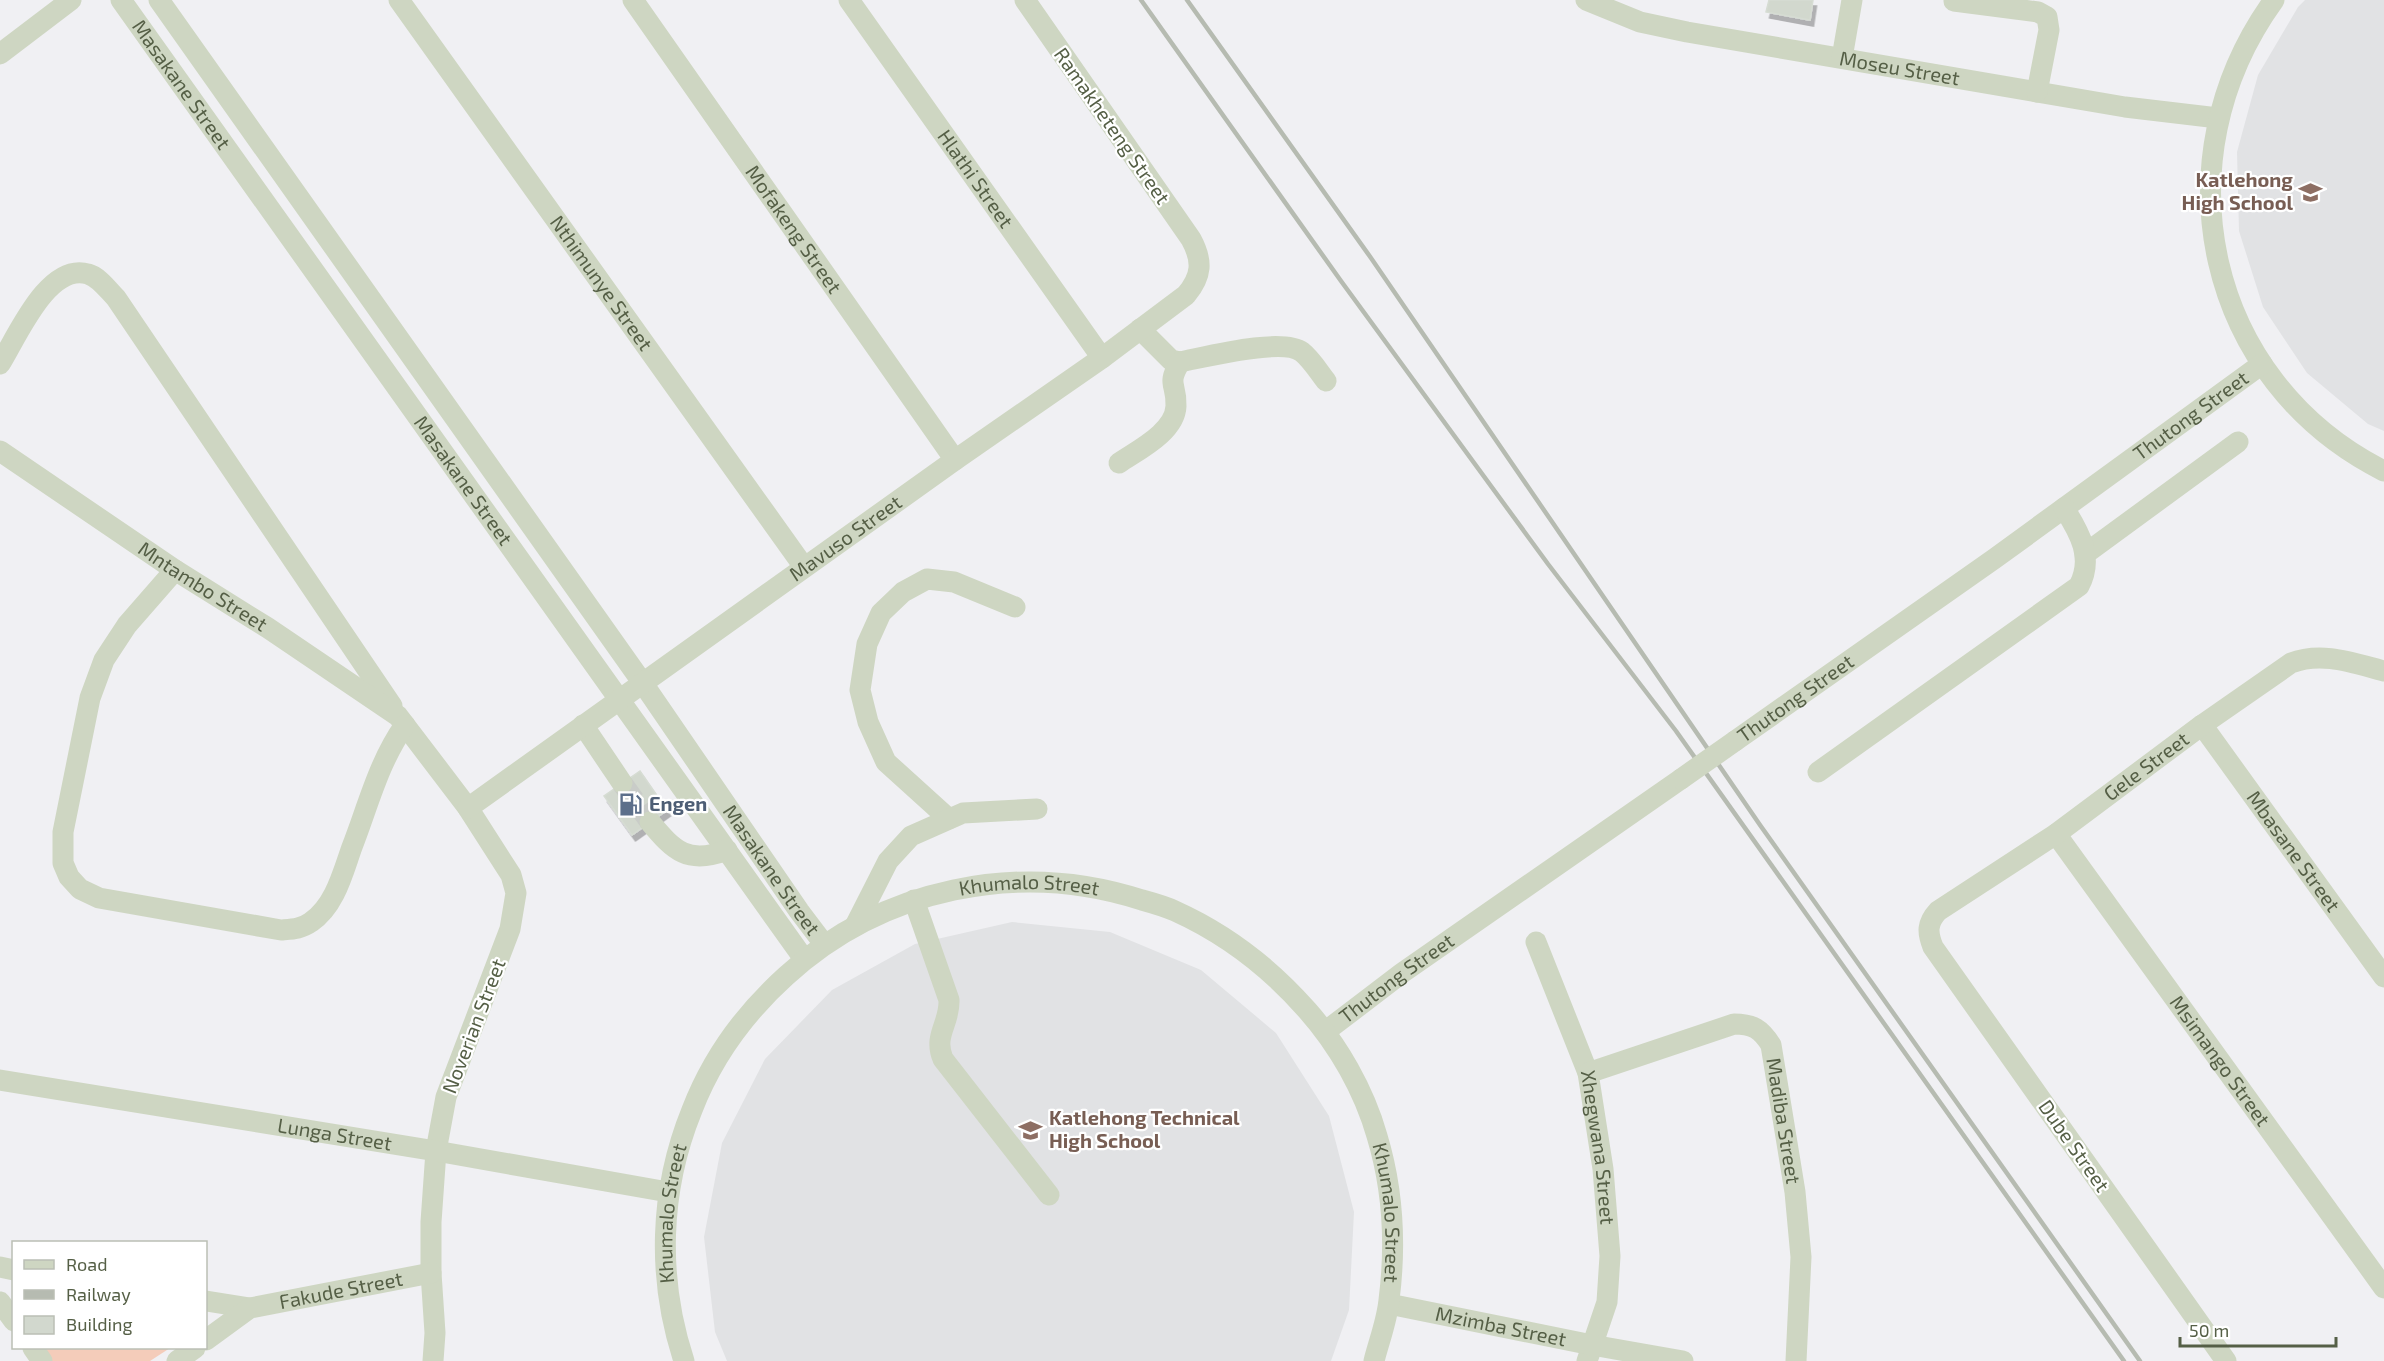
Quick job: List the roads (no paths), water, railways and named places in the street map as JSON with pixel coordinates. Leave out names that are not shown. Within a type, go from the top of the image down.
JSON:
[{"type":"street","points":[[0,54],[71,0]]},
{"type":"street","name":"Masakane Street","points":[[121,0],[804,959]]},
{"type":"street","name":"Masakane Street","points":[[159,0],[642,682],[824,944]]},
{"type":"street","name":"Nthimunye Street","points":[[399,0],[804,567]]},
{"type":"street","name":"Mofakeng Street","points":[[633,0],[955,460]]},
{"type":"street","name":"Hlathi Street","points":[[849,0],[1102,358]]},
{"type":"street","name":"Ramakheteng Street","points":[[1025,0],[1191,239],[1198,253]]},
{"type":"street","name":"Moseu Street","points":[[1586,0],[1622,16],[1654,25],[2037,92],[2218,118]]},
{"type":"street","points":[[1842,58],[1852,0]]},
{"type":"street","points":[[2274,0],[2240,57],[2227,87],[2218,118],[2210,173],[2210,210],[2215,246],[2229,299],[2244,332],[2279,388],[2315,425],[2356,456],[2384,471]]},
{"type":"street","points":[[1954,1],[2038,12],[2047,17],[2049,30],[2037,92]]},
{"type":"street","name":"Mavuso Street","points":[[468,808],[618,699],[1102,358],[1186,295],[1195,284],[1199,273],[1198,253]]},
{"type":"street","name":"Noverian Street","points":[[0,364],[41,296],[54,281],[71,272],[89,274],[102,283],[116,297],[402,721],[468,808],[511,875],[516,893],[515,909],[507,939],[446,1097],[436,1151],[431,1222],[431,1273],[435,1333],[433,1361]]},
{"type":"street","points":[[1140,329],[1171,360],[1180,362],[1275,345],[1284,346],[1302,352],[1326,381]]},
{"type":"street","points":[[1119,463],[1157,435],[1173,418],[1176,406],[1172,376],[1180,362]]},
{"type":"street","name":"Thutong Street","points":[[1326,1031],[1402,973],[1735,741],[2064,508],[2262,364]]},
{"type":"street","points":[[2085,554],[2238,442]]},
{"type":"street","name":"Mntambo Street","points":[[0,451],[175,570],[268,628],[402,721]]},
{"type":"street","points":[[1818,772],[2070,595],[2079,586],[2084,576],[2085,554],[2076,527],[2064,508]]},
{"type":"street","points":[[175,570],[127,625],[104,660],[90,698],[63,832],[63,863],[69,877],[80,889],[99,898],[281,930],[299,929],[313,921],[333,896],[383,763],[402,721]]},
{"type":"street","points":[[949,819],[886,762],[868,722],[861,690],[867,644],[881,613],[903,592],[927,579],[954,582],[1015,607]]},
{"type":"street","name":"Gele Street","points":[[1928,929],[1930,921],[1938,911],[2056,834],[2202,725],[2291,663],[2306,657],[2322,656],[2384,671]]},
{"type":"street","points":[[583,725],[622,783]]},
{"type":"street","name":"Mbasane Street","points":[[2202,725],[2384,977]]},
{"type":"street","points":[[855,926],[888,861],[911,836],[963,813],[1037,809]]},
{"type":"street","points":[[650,822],[666,842],[680,852],[695,858],[711,856],[727,850]]},
{"type":"street","name":"Msimango Street","points":[[2056,834],[2384,1288]]},
{"type":"street","name":"Khumalo Street","points":[[684,1361],[673,1327],[664,1260],[668,1192],[680,1138],[701,1087],[729,1039],[764,997],[804,959],[855,926],[914,900],[979,885],[1045,881],[1121,893],[1173,910],[1231,941],[1282,982],[1326,1031],[1355,1080],[1377,1134],[1390,1189],[1394,1246],[1389,1304],[1374,1361]]},
{"type":"street","points":[[914,900],[949,1000],[950,1012],[939,1038],[939,1048],[943,1059],[1049,1195]]},
{"type":"street","name":"Dube Street","points":[[1928,929],[1933,947],[2226,1361]]},
{"type":"street","name":"Xhegwana Street","points":[[1536,942],[1588,1073],[1603,1169],[1610,1256],[1607,1302],[1590,1353]]},
{"type":"street","name":"Madiba Street","points":[[1588,1073],[1734,1024],[1756,1026],[1764,1034],[1771,1045],[1796,1192],[1801,1257],[1796,1361]]},
{"type":"street","name":"Lunga Street","points":[[0,1080],[436,1151],[668,1192]]},
{"type":"street","name":"Fakude Street","points":[[207,1301],[250,1308],[431,1273]]},
{"type":"street","points":[[0,1302],[12,1318]]},
{"type":"street","name":"Mzimba Street","points":[[1389,1304],[1590,1353],[1683,1361]]},
{"type":"street","name":"Fakude Street","points":[[207,1339],[250,1308]]},
{"type":"street","points":[[177,1361],[192,1349]]},
{"type":"tunnel","points":[[622,783],[650,822]]},
{"type":"railway","points":[[1141,0],[1341,281],[1548,564],[1676,731],[2124,1361]]},
{"type":"railway","points":[[1187,0],[1371,258],[1760,825],[2140,1361]]},
{"type":"place","name":"Katlehong High School","points":[[2311,192]]},
{"type":"place","name":"Engen","points":[[631,804]]},
{"type":"place","name":"Katlehong Technical High School","points":[[1031,1130]]}]
